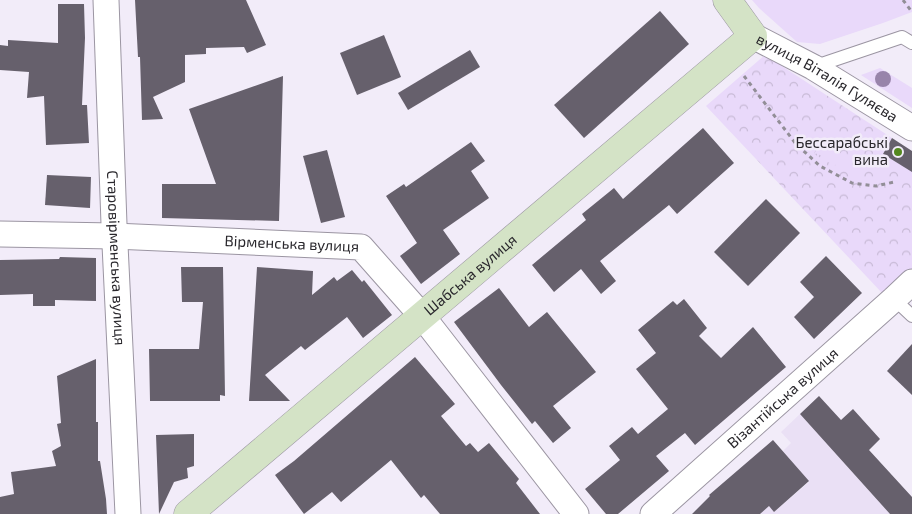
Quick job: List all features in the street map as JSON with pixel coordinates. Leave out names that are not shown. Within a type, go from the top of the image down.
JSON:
[{"type":"main road","name":"вулиця Віталія Гуляєва","points":[[727,0],[753,36]]},
{"type":"main road","name":"Шабська вулиця","points":[[188,514],[753,36]]},
{"type":"street","name":"Старовірменська вулиця","points":[[106,0],[114,236],[128,514]]},
{"type":"street","name":"вулиця Віталія Гуляєва","points":[[753,36],[813,67],[912,128]]},
{"type":"street","name":"Вірменська вулиця","points":[[0,234],[114,236],[361,247],[422,316],[576,514]]},
{"type":"street","name":"Візантійська вулиця","points":[[653,514],[903,308],[912,282]]},
{"type":"lane","points":[[813,67],[902,38],[912,42]]},
{"type":"path","points":[[903,0],[912,12]]},
{"type":"path","points":[[743,75],[796,144],[820,166],[852,183],[876,186],[894,182]]},
{"type":"shaded area","points":[[800,414],[890,514],[760,514],[769,506],[775,511],[809,482],[783,451],[791,443],[781,432]]},
{"type":"green space","points":[[752,0],[912,0],[912,12],[820,44],[797,42]]},
{"type":"green space","points":[[765,55],[892,138],[883,154],[910,170],[912,166],[912,270],[883,294],[706,106]]},
{"type":"green space","points":[[880,68],[912,88],[912,108],[861,75]]},
{"type":"green space","points":[[821,142],[842,154],[835,166],[814,154]]},
{"type":"building","points":[[135,0],[246,0],[266,45],[247,53],[244,47],[206,48],[206,54],[185,55],[185,82],[153,97],[163,119],[142,120],[140,57],[138,57]]},
{"type":"building","points":[[58,4],[84,4],[85,38],[82,105],[87,105],[89,143],[46,145],[44,96],[27,98],[29,72],[0,70],[0,45],[8,46],[8,40],[58,43]]},
{"type":"building","points":[[660,11],[689,44],[584,138],[554,105]]},
{"type":"building","points":[[384,35],[401,77],[357,95],[340,53]]},
{"type":"building","points":[[470,50],[480,67],[408,110],[398,93]]},
{"type":"building","points":[[283,76],[279,221],[162,218],[162,184],[216,184],[189,109]]},
{"type":"building","points":[[703,128],[734,163],[677,214],[669,205],[600,261],[616,281],[601,294],[581,269],[554,292],[532,265],[586,220],[582,214],[614,188],[623,199]]},
{"type":"building","name":"Бессарабські вина","points":[[892,138],[912,151],[912,172],[883,154]]},
{"type":"building","points":[[471,142],[485,161],[471,171],[489,198],[443,230],[460,254],[421,284],[400,256],[417,243],[386,196],[404,184],[406,187]]},
{"type":"building","points":[[327,150],[345,217],[321,223],[303,156]]},
{"type":"building","points":[[47,175],[91,177],[90,208],[45,205]]},
{"type":"building","points":[[766,199],[800,233],[748,286],[714,252]]},
{"type":"building","points":[[826,256],[862,293],[814,339],[794,317],[814,297],[800,282]]},
{"type":"building","points":[[60,257],[96,258],[96,301],[55,300],[55,306],[33,306],[33,294],[0,295],[0,260],[59,259]]},
{"type":"building","points":[[181,267],[223,267],[225,396],[220,395],[220,401],[150,401],[149,349],[199,349],[203,302],[182,302]]},
{"type":"building","points":[[257,267],[313,271],[312,295],[334,277],[337,281],[352,270],[362,282],[364,280],[392,315],[363,338],[347,317],[305,350],[301,346],[265,375],[290,401],[249,401]]},
{"type":"building","points":[[499,288],[529,327],[547,312],[596,372],[553,406],[571,428],[553,443],[535,421],[532,424],[454,322]]},
{"type":"building","points":[[684,299],[707,328],[699,336],[721,358],[753,327],[786,367],[695,445],[685,433],[656,456],[669,471],[618,514],[606,514],[585,489],[620,460],[609,446],[632,427],[638,434],[668,409],[636,369],[656,353],[638,330],[673,301],[677,305]]},
{"type":"building","points":[[912,344],[912,395],[887,371]]},
{"type":"building","points":[[415,357],[455,404],[441,416],[466,446],[470,443],[478,452],[489,443],[519,479],[516,483],[540,514],[440,514],[424,495],[421,498],[391,460],[341,502],[332,492],[304,514],[275,475],[294,461]]},
{"type":"building","points":[[96,359],[98,461],[100,461],[107,514],[0,514],[0,497],[14,494],[11,472],[56,466],[52,451],[61,446],[57,424],[61,423],[57,376]]},
{"type":"building","points":[[819,396],[841,420],[853,409],[880,439],[869,450],[912,497],[912,514],[890,514],[800,414]]},
{"type":"building","points":[[194,434],[194,466],[187,468],[188,478],[174,482],[159,514],[156,435]]},
{"type":"building","points":[[773,440],[809,481],[774,512],[769,506],[760,514],[692,514],[709,495]]},
{"type":"place","name":"Бессарабські вина","points":[[898,152]]}]
